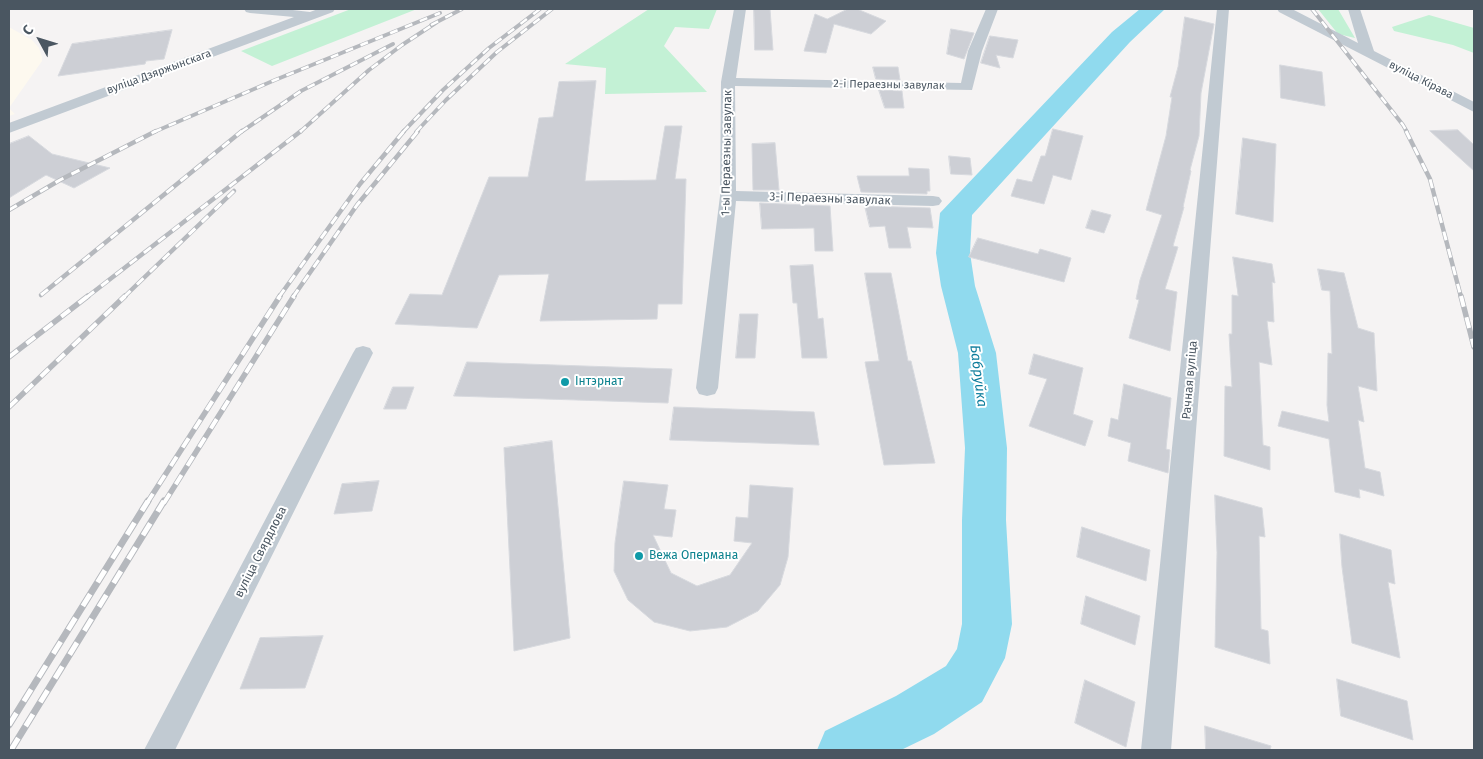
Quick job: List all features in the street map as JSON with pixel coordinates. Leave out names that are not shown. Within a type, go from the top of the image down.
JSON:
[{"type":"street","points":[[250,9],[310,16]]},
{"type":"street","name":"вуліца Дзяржынскага","points":[[9,128],[329,9]]},
{"type":"street","name":"1-ы Пераезны завулак","points":[[707,388],[728,196],[728,82],[740,9]]},
{"type":"street","name":"2-і Пераезны завулак","points":[[728,82],[967,87],[975,51],[992,9]]},
{"type":"street","name":"Рачная вуліца","points":[[1156,750],[1223,9]]},
{"type":"street","name":"вуліца Кірава","points":[[1283,9],[1474,108]]},
{"type":"street","points":[[1354,9],[1368,52]]},
{"type":"street","name":"3-і Пераезны завулак","points":[[728,196],[933,201]]},
{"type":"street","name":"вуліца Свярдлова","points":[[158,750],[363,353]]},
{"type":"shaded area","points":[[9,27],[32,40],[39,48],[42,61],[9,108]]},
{"type":"shaded area","points":[[9,108],[15,114],[9,116]]},
{"type":"green space","points":[[351,9],[417,9],[272,66],[241,51]]},
{"type":"green space","points":[[649,9],[717,9],[709,29],[675,27],[664,46],[707,92],[605,94],[606,68],[565,64]]},
{"type":"green space","points":[[1318,9],[1338,9],[1355,38],[1338,34]]},
{"type":"green space","points":[[1429,15],[1474,28],[1474,53],[1453,45],[1394,31],[1392,27]]},
{"type":"building","points":[[754,9],[770,9],[773,50],[755,50]]},
{"type":"building","points":[[848,9],[857,9],[886,21],[871,34],[834,24],[826,53],[804,51],[815,14],[827,19]]},
{"type":"building","points":[[1185,17],[1214,24],[1201,93],[1199,136],[1190,170],[1184,207],[1173,246],[1178,247],[1165,289],[1177,292],[1170,351],[1129,338],[1139,300],[1136,299],[1140,280],[1162,215],[1146,210],[1166,136],[1172,97],[1170,97],[1178,67]]},
{"type":"building","points":[[951,29],[974,33],[964,59],[947,54]]},
{"type":"building","points":[[172,30],[164,59],[146,61],[145,64],[58,76],[72,44]]},
{"type":"building","points":[[990,36],[1018,40],[1013,58],[996,55],[1000,68],[981,63]]},
{"type":"building","points":[[1280,65],[1322,72],[1325,106],[1281,98]]},
{"type":"building","points":[[873,67],[898,67],[900,80],[876,79]]},
{"type":"building","points":[[596,81],[585,181],[656,180],[665,126],[682,126],[675,179],[686,179],[682,304],[658,304],[657,319],[540,321],[549,274],[499,275],[477,328],[395,324],[410,294],[442,295],[489,177],[528,177],[539,118],[553,117],[559,82]]},
{"type":"building","points":[[879,90],[902,91],[904,108],[885,108]]},
{"type":"building","points":[[1053,129],[1083,136],[1071,180],[1053,175],[1044,204],[1011,196],[1017,179],[1032,182],[1041,156],[1045,156]]},
{"type":"building","points":[[1458,130],[1474,145],[1474,171],[1430,131]]},
{"type":"building","points":[[29,136],[52,154],[110,168],[74,188],[46,175],[9,198],[9,144]]},
{"type":"building","points":[[1243,138],[1276,144],[1273,222],[1236,214]]},
{"type":"building","points":[[775,143],[779,190],[753,190],[752,144]]},
{"type":"building","points":[[949,156],[970,158],[972,175],[951,174]]},
{"type":"building","points":[[909,168],[929,169],[930,191],[927,191],[927,194],[861,192],[857,176],[909,176]]},
{"type":"building","points":[[760,203],[830,206],[833,251],[815,251],[814,228],[762,229]]},
{"type":"building","points":[[865,206],[930,208],[933,228],[907,227],[911,248],[889,248],[885,226],[870,227]]},
{"type":"building","points":[[1092,210],[1111,215],[1104,233],[1086,228]]},
{"type":"building","points":[[978,238],[1038,254],[1040,249],[1071,258],[1064,282],[969,257]]},
{"type":"building","points":[[1233,257],[1272,264],[1275,283],[1272,282],[1274,322],[1267,321],[1272,365],[1259,362],[1263,445],[1270,447],[1270,470],[1224,456],[1225,386],[1232,387],[1229,334],[1232,334],[1232,295],[1238,296]]},
{"type":"building","points":[[813,265],[818,319],[823,318],[827,358],[802,358],[797,303],[793,303],[790,266]]},
{"type":"building","points":[[1318,269],[1344,273],[1358,328],[1374,333],[1377,391],[1358,386],[1364,422],[1358,420],[1365,468],[1380,472],[1384,496],[1359,489],[1360,498],[1335,492],[1329,439],[1278,426],[1282,411],[1329,422],[1327,405],[1328,353],[1332,354],[1330,291],[1322,290]]},
{"type":"building","points":[[865,273],[891,273],[908,361],[911,361],[935,463],[884,465],[865,362],[879,361]]},
{"type":"building","points":[[740,314],[758,314],[755,358],[736,358]]},
{"type":"building","points":[[1034,354],[1083,368],[1073,414],[1093,421],[1085,446],[1029,426],[1047,379],[1029,374]]},
{"type":"building","name":"Інтэрнат","points":[[467,362],[672,369],[668,403],[454,396]]},
{"type":"building","points":[[1124,384],[1171,398],[1166,449],[1170,450],[1168,473],[1128,461],[1131,443],[1108,436],[1111,418],[1118,420]]},
{"type":"building","points":[[393,387],[414,387],[406,409],[384,409]]},
{"type":"building","points":[[674,407],[814,412],[819,445],[670,440]]},
{"type":"building","points":[[552,441],[570,638],[514,651],[504,448]]},
{"type":"building","points":[[379,481],[372,511],[334,514],[342,484]]},
{"type":"building","name":"Вежа Опермана","points":[[624,481],[668,485],[664,509],[676,510],[672,537],[653,535],[671,573],[697,586],[730,575],[752,543],[734,541],[736,517],[748,518],[750,485],[793,488],[788,557],[780,585],[758,611],[727,627],[690,631],[654,622],[628,600],[614,571],[615,543]]},
{"type":"building","points":[[1215,495],[1262,508],[1265,537],[1259,536],[1261,629],[1268,631],[1270,664],[1215,647],[1217,553]]},
{"type":"building","points":[[1082,527],[1150,550],[1146,581],[1077,557]]},
{"type":"building","points":[[1340,534],[1391,550],[1395,584],[1388,582],[1400,658],[1352,643],[1342,567]]},
{"type":"building","points":[[1086,596],[1140,616],[1135,645],[1081,624]]},
{"type":"building","points":[[323,636],[305,688],[240,689],[260,638]]},
{"type":"building","points":[[1337,679],[1407,701],[1413,740],[1341,716]]},
{"type":"building","points":[[1085,680],[1135,702],[1126,747],[1075,723]]},
{"type":"building","points":[[1205,726],[1271,746],[1270,750],[1206,750]]},
{"type":"waterway","name":"Бабруйка","points":[[844,750],[915,715],[964,684],[980,658],[987,624],[984,520],[986,448],[977,353],[958,286],[953,253],[956,213],[1121,37],[1154,9]]},
{"type":"railway","points":[[431,25],[462,9]]},
{"type":"railway","points":[[403,132],[443,90],[489,48],[540,9]]},
{"type":"railway","points":[[416,132],[446,100],[497,52],[552,9]]},
{"type":"railway","points":[[1312,9],[1407,132]]},
{"type":"railway","points":[[154,132],[275,80],[440,13]]},
{"type":"railway","points":[[300,132],[369,70],[437,22]]},
{"type":"railway","points":[[241,132],[301,91],[393,44]]},
{"type":"railway","points":[[41,295],[242,131]]},
{"type":"railway","points":[[87,297],[301,131]]},
{"type":"railway","points":[[279,297],[360,184],[404,131]]},
{"type":"railway","points":[[293,297],[357,205],[418,131]]},
{"type":"railway","points":[[1406,131],[1430,179],[1461,297]]},
{"type":"railway","points":[[9,210],[60,180],[154,132]]},
{"type":"railway","points":[[124,297],[234,191]]},
{"type":"railway","points":[[9,357],[88,296]]},
{"type":"railway","points":[[9,407],[125,296]]},
{"type":"railway","points":[[147,503],[280,296]]},
{"type":"railway","points":[[164,503],[294,296]]},
{"type":"railway","points":[[1461,296],[1474,347]]},
{"type":"railway","points":[[9,725],[148,501]]},
{"type":"railway","points":[[11,750],[164,501]]},
{"type":"place","name":"Інтэрнат","points":[[565,382]]},
{"type":"place","name":"Вежа Опермана","points":[[639,556]]}]
